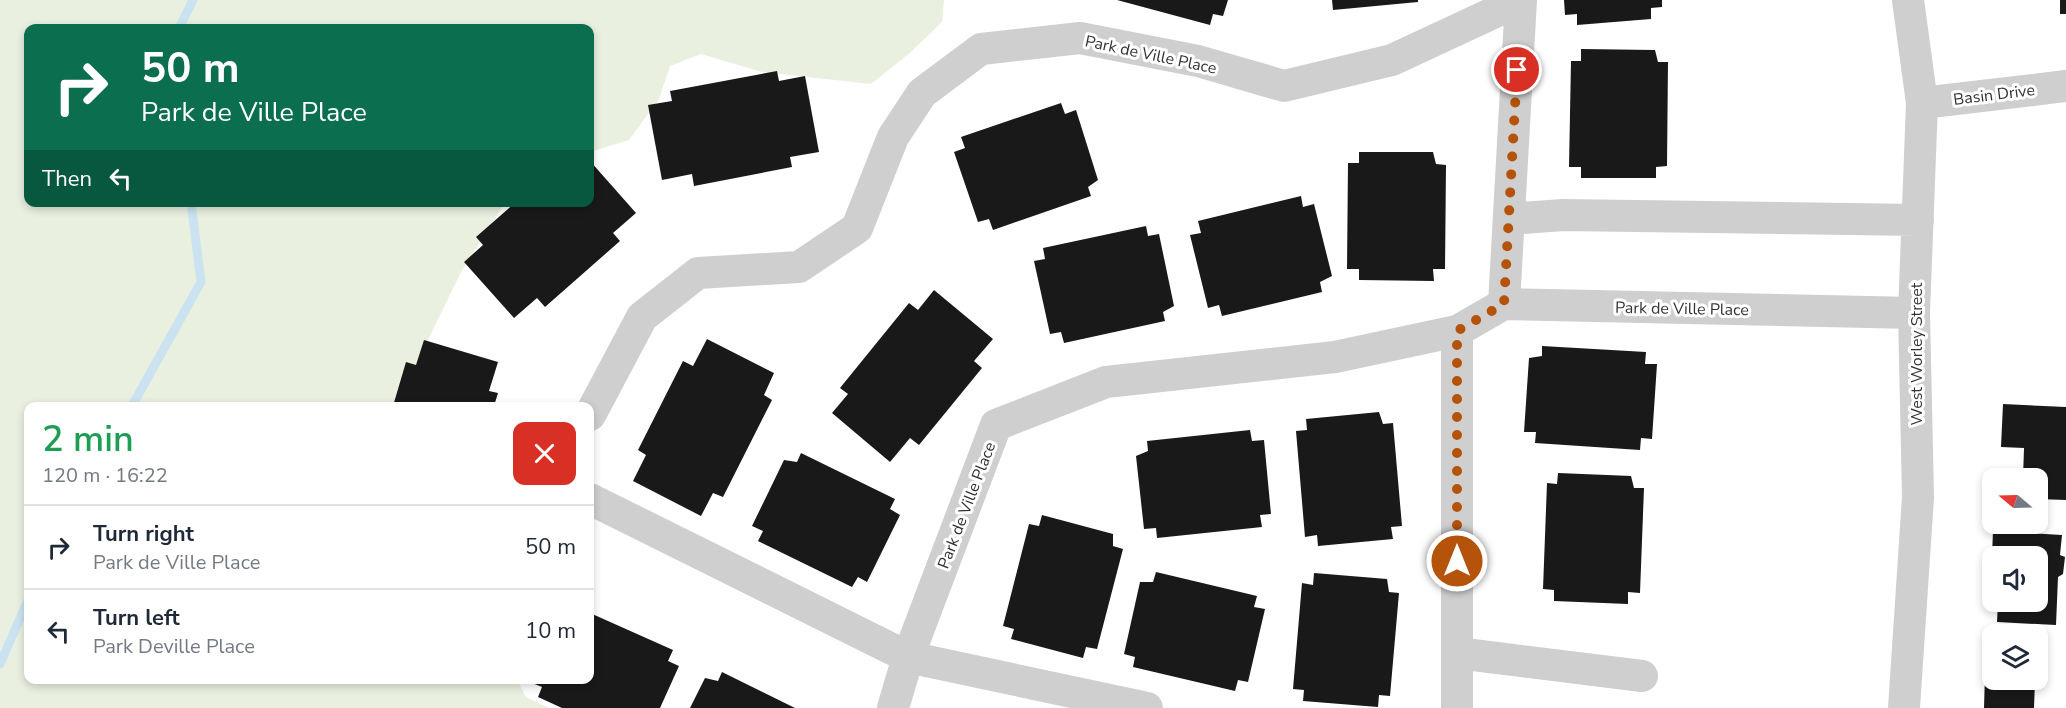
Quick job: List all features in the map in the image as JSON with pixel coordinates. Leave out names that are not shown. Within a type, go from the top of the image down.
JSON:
[{"type":"street","name":"Park de Ville Place","points":[[594,407],[642,317],[698,273],[798,267],[857,228],[893,137],[922,93],[981,50],[1080,38],[1198,61],[1284,86],[1392,60],[1521,0],[1504,304]]},
{"type":"street","name":"West Worley Street","points":[[1904,708],[1918,497],[1914,313],[1922,103],[1908,0]]},
{"type":"street","name":"Basin Drive","points":[[1922,103],[2066,86]]},
{"type":"street","points":[[1509,219],[1563,215],[1918,220]]},
{"type":"street","name":"Park de Ville Place","points":[[893,708],[908,657],[996,425],[1106,382],[1335,357],[1457,331],[1504,304],[1914,313]]},
{"type":"street","points":[[1457,331],[1457,708]]},
{"type":"street","points":[[594,501],[908,657],[1147,708]]},
{"type":"street","points":[[1457,653],[1642,676]]},
{"type":"green space","points":[[0,0],[944,0],[942,22],[911,52],[871,84],[762,72],[701,54],[670,66],[659,99],[629,140],[594,151],[594,24],[24,24],[24,207],[502,207],[461,272],[423,350],[402,402],[24,402],[24,684],[519,684],[526,697],[549,708],[0,708]]},
{"type":"building","points":[[1117,0],[1228,0],[1223,16],[1213,14],[1210,25]]},
{"type":"building","points":[[1332,0],[1418,0],[1418,2],[1333,10]]},
{"type":"building","points":[[1564,0],[1662,0],[1662,7],[1651,8],[1651,19],[1577,25],[1577,14],[1565,15]]},
{"type":"building","points":[[2060,0],[2066,0],[2066,14],[2060,14]]},
{"type":"building","points":[[1581,49],[1655,50],[1658,62],[1668,62],[1667,166],[1656,167],[1656,178],[1581,178],[1581,167],[1569,167],[1571,61],[1581,61]]},
{"type":"building","points":[[777,71],[779,81],[805,76],[819,152],[790,157],[792,167],[694,186],[692,174],[662,180],[648,105],[672,101],[670,91]]},
{"type":"building","points":[[1061,103],[1065,114],[1076,110],[1098,180],[1088,187],[1091,196],[993,230],[989,219],[978,222],[954,152],[965,148],[961,137]]},
{"type":"building","points":[[1359,152],[1433,152],[1436,164],[1446,165],[1445,269],[1433,269],[1434,281],[1359,280],[1359,269],[1347,269],[1348,163],[1359,163]]},
{"type":"building","points":[[594,166],[636,213],[613,233],[620,241],[545,307],[537,298],[514,318],[464,262],[483,245],[476,237],[510,207],[594,207]]},
{"type":"building","points":[[1301,196],[1303,207],[1314,204],[1332,276],[1320,282],[1322,292],[1222,316],[1219,305],[1208,308],[1190,235],[1201,233],[1198,221]]},
{"type":"building","points":[[1146,226],[1148,236],[1159,234],[1174,306],[1163,312],[1165,321],[1064,343],[1061,332],[1050,334],[1034,261],[1045,259],[1043,248]]},
{"type":"building","points":[[934,290],[993,339],[974,361],[982,368],[919,445],[910,438],[890,462],[832,413],[848,394],[840,388],[909,303],[918,310]]},
{"type":"building","points":[[707,339],[774,373],[764,395],[772,400],[723,497],[713,493],[701,516],[633,481],[646,455],[638,450],[683,361],[693,366]]},
{"type":"building","points":[[424,340],[498,362],[489,391],[498,393],[495,402],[394,402],[406,362],[416,365]]},
{"type":"building","points":[[1542,346],[1646,352],[1645,364],[1657,364],[1652,439],[1641,438],[1640,450],[1535,443],[1536,432],[1524,432],[1529,358],[1542,356]]},
{"type":"building","points":[[2003,404],[2066,407],[2066,500],[2048,499],[2048,468],[2023,468],[2024,448],[2001,447]]},
{"type":"building","points":[[1379,412],[1383,424],[1393,423],[1402,526],[1391,527],[1393,539],[1318,546],[1317,535],[1305,537],[1296,431],[1307,430],[1306,419]]},
{"type":"building","points":[[1250,430],[1252,441],[1264,440],[1271,514],[1260,515],[1262,527],[1157,538],[1156,528],[1144,529],[1136,456],[1148,451],[1147,441]]},
{"type":"building","points":[[801,453],[895,499],[890,509],[900,515],[867,582],[858,577],[852,587],[758,541],[763,531],[752,526],[784,460],[797,462]]},
{"type":"building","points":[[1558,473],[1631,476],[1634,488],[1644,488],[1640,593],[1628,592],[1628,604],[1554,601],[1554,590],[1543,589],[1547,483],[1557,484]]},
{"type":"building","points":[[1042,515],[1113,534],[1113,546],[1123,549],[1097,649],[1086,647],[1083,658],[1011,639],[1014,629],[1003,626],[1029,524],[1039,526]]},
{"type":"building","points":[[1993,534],[2062,535],[2060,555],[2065,557],[2063,574],[2058,577],[2056,625],[1997,622],[1998,612],[2048,612],[2048,546],[1992,546]]},
{"type":"building","points":[[1156,572],[1257,596],[1254,607],[1265,609],[1248,682],[1238,680],[1235,691],[1133,667],[1135,657],[1124,654],[1140,582],[1153,582]]},
{"type":"building","points":[[1314,573],[1387,579],[1389,592],[1399,593],[1390,696],[1379,695],[1378,707],[1303,701],[1304,690],[1293,689],[1302,583],[1313,585]]},
{"type":"building","points":[[594,615],[673,650],[668,661],[679,666],[660,708],[562,708],[538,697],[542,687],[534,684],[594,684]]},
{"type":"building","points":[[722,672],[795,708],[690,708],[705,678],[718,681]]},
{"type":"building","points":[[1985,690],[2035,690],[2034,708],[1984,708]]},
{"type":"waterway","points":[[181,24],[193,0]]},
{"type":"waterway","points":[[134,402],[201,282],[192,207]]},
{"type":"waterway","points":[[0,664],[24,609]]},
{"type":"route","points":[[1457,561],[1457,331],[1504,304],[1517,70]]}]
